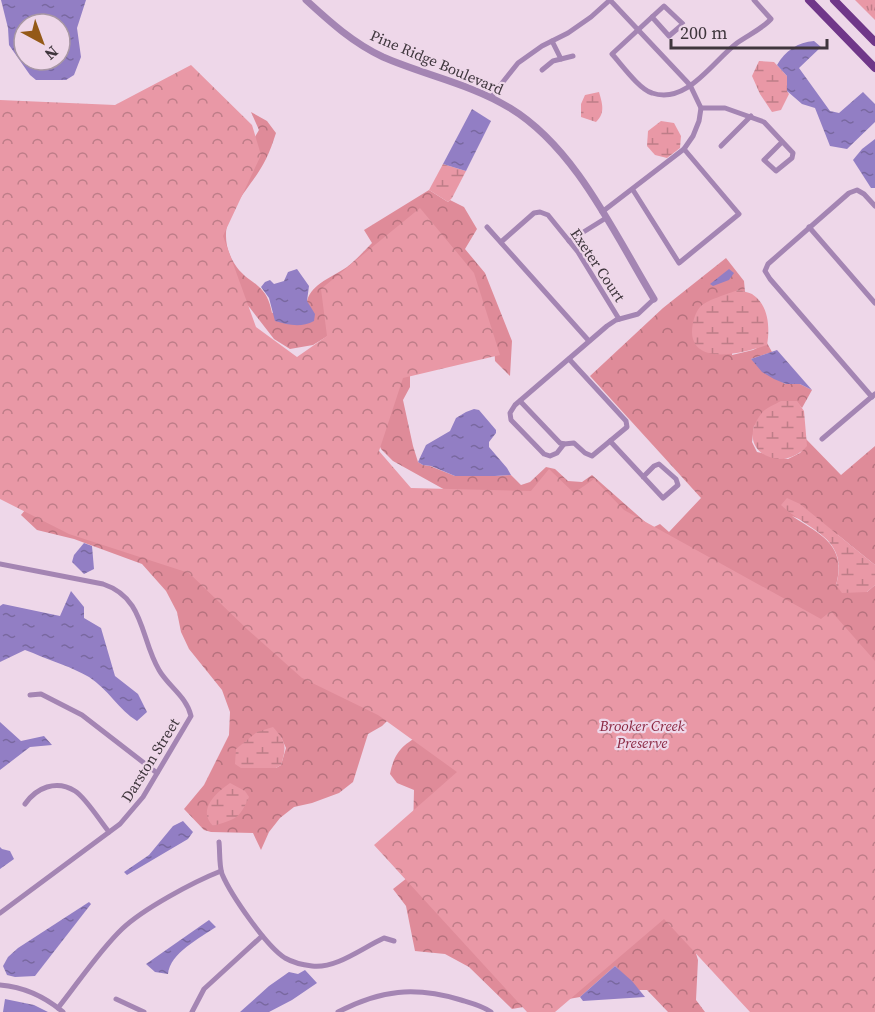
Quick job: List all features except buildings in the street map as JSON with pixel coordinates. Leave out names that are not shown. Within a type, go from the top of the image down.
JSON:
[{"type":"main road","points":[[809,0],[875,68]]},
{"type":"main road","points":[[834,0],[875,42]]},
{"type":"street","name":"Pine Ridge Boulevard","points":[[306,0],[328,21],[357,43],[381,56],[491,97],[539,129],[576,171],[654,299]]},
{"type":"street","points":[[491,97],[518,63],[568,33],[610,0],[690,85],[700,108],[699,121],[684,149],[569,241]]},
{"type":"street","points":[[652,17],[669,36],[682,24],[664,6],[652,17],[612,54],[649,92],[660,95],[673,94],[690,85],[736,44],[766,25],[771,19],[753,0]]},
{"type":"street","points":[[552,41],[561,59]]},
{"type":"street","points":[[542,70],[548,64],[573,56]]},
{"type":"street","points":[[700,108],[725,108],[764,122],[793,153],[792,158],[776,171],[764,160],[782,142]]},
{"type":"street","points":[[721,146],[751,116]]},
{"type":"street","points":[[633,190],[679,263],[739,214],[684,149]]},
{"type":"street","points":[[822,440],[874,395],[765,271],[768,264],[849,193],[857,190],[875,206]]},
{"type":"street","name":"Exeter Court","points":[[501,242],[534,213],[540,212],[548,215],[578,252],[619,319]]},
{"type":"street","points":[[487,226],[589,341]]},
{"type":"street","points":[[809,227],[875,303]]},
{"type":"street","points":[[564,444],[557,453],[550,456],[544,454],[511,420],[510,413],[520,400],[607,326],[619,319],[638,314],[654,299]]},
{"type":"street","points":[[520,400],[560,443],[574,443],[592,456],[627,427],[626,421],[569,359]]},
{"type":"street","points":[[610,441],[643,477],[663,498],[678,485],[676,479],[659,465],[654,466],[643,477]]},
{"type":"street","name":"Darston Street","points":[[0,564],[103,584],[118,590],[131,603],[160,672],[185,702],[191,713],[189,721],[134,809],[109,832],[0,913]]},
{"type":"street","points":[[30,695],[41,694],[82,715],[158,773]]},
{"type":"street","points":[[25,804],[32,794],[50,785],[64,786],[76,792],[109,832]]},
{"type":"street","points":[[219,842],[221,871],[231,890],[262,936],[285,957],[312,966],[333,963],[384,938],[394,941]]},
{"type":"street","points":[[0,985],[31,991],[44,997],[61,1010],[126,925],[171,896],[221,871]]},
{"type":"street","points":[[192,1012],[204,989],[262,936]]},
{"type":"street","points":[[338,1012],[372,997],[410,990],[440,994],[489,1011]]},
{"type":"street","points":[[116,999],[144,1012]]},
{"type":"green space","points":[[855,0],[875,0],[875,20]]},
{"type":"green space","points":[[759,61],[774,62],[787,76],[789,94],[781,110],[772,112],[760,94],[752,76]]},
{"type":"green space","name":"Brooker Creek Preserve","points":[[191,65],[252,125],[261,155],[223,236],[256,327],[297,357],[327,336],[321,289],[420,208],[474,273],[500,355],[403,378],[379,451],[411,488],[531,491],[549,469],[574,493],[594,479],[624,510],[821,619],[831,611],[875,661],[875,1012],[750,1012],[664,919],[555,1012],[527,1012],[374,845],[457,772],[378,715],[302,678],[189,573],[69,534],[0,499],[0,100],[115,105]]},
{"type":"green space","points":[[599,92],[602,108],[599,119],[596,122],[581,117],[581,104],[585,95]]},
{"type":"green space","points":[[251,112],[267,121],[276,133],[259,172],[234,208],[226,234],[234,263],[266,294],[272,313],[307,301],[318,285],[347,267],[372,243],[364,230],[429,190],[448,202],[450,200],[464,207],[477,229],[465,249],[485,273],[512,341],[510,376],[495,361],[494,343],[336,331],[313,345],[290,349],[274,339],[250,308],[216,273],[223,191],[259,130]]},
{"type":"green space","points":[[661,121],[674,123],[681,136],[680,148],[667,158],[655,155],[647,146],[648,131]]},
{"type":"green space","points":[[443,164],[466,171],[448,202],[429,190]]},
{"type":"green space","points":[[726,258],[744,281],[745,292],[737,290],[732,355],[753,350],[767,343],[772,352],[751,359],[785,384],[800,384],[812,390],[802,408],[796,401],[754,426],[752,442],[757,452],[788,459],[800,453],[806,446],[806,439],[841,475],[875,446],[875,565],[838,535],[792,516],[822,536],[835,551],[838,560],[836,585],[867,592],[875,585],[875,729],[393,461],[381,449],[370,424],[380,387],[410,372],[410,387],[403,400],[418,462],[455,476],[511,475],[521,485],[530,482],[546,467],[555,469],[568,481],[582,482],[592,475],[652,528],[660,524],[669,532],[701,498],[590,376],[663,308]]},
{"type":"green space","points":[[738,290],[752,294],[762,304],[768,324],[767,345],[747,351],[723,354],[711,354],[702,350],[695,344],[692,333],[698,310],[707,302]]},
{"type":"green space","points":[[781,401],[797,401],[804,411],[807,446],[797,454],[785,458],[774,458],[764,455],[757,448],[753,439],[754,427],[767,408]]},
{"type":"green space","points":[[93,494],[394,714],[382,726],[368,734],[353,782],[339,793],[294,807],[280,818],[269,832],[261,850],[253,833],[204,830],[184,809],[204,785],[229,735],[230,712],[222,690],[189,649],[181,632],[177,612],[166,591],[142,564],[74,539],[37,530],[21,515],[30,504]],"holes":[[[281,737],[286,748],[281,765],[276,768],[261,767]]]},
{"type":"green space","points":[[787,498],[800,504],[875,565],[875,585],[867,592],[842,593],[836,585],[839,569],[832,545],[781,505]]},
{"type":"green space","points":[[273,727],[284,744],[281,765],[276,768],[241,768],[235,764],[236,749],[257,732]]},
{"type":"green space","points":[[425,732],[612,876],[692,941],[698,960],[696,1000],[705,1012],[668,1012],[647,990],[639,990],[615,966],[580,997],[512,1009],[469,967],[445,954],[415,951],[406,906],[393,889],[412,874],[414,790],[397,783],[390,774],[402,748]]},
{"type":"green space","points":[[230,783],[245,791],[249,797],[236,818],[213,826],[207,814],[210,802]]},
{"type":"water","points":[[1,0],[86,0],[77,28],[81,57],[74,75],[66,80],[36,80],[28,72],[72,72],[72,12],[12,12],[12,49],[9,45],[8,28]]},
{"type":"water","points":[[814,41],[821,47],[799,68],[830,111],[839,113],[863,92],[875,104],[875,122],[847,149],[830,146],[815,108],[802,104],[787,91],[787,76],[777,65],[792,48]]},
{"type":"water","points":[[472,109],[491,121],[466,171],[443,164]]},
{"type":"water","points":[[875,139],[875,188],[871,188],[853,160]]},
{"type":"water","points":[[297,269],[309,286],[307,301],[315,314],[314,321],[290,325],[275,321],[269,298],[261,287],[270,280],[274,284],[284,281],[288,272]]},
{"type":"water","points":[[729,269],[734,273],[729,280],[713,286],[710,284]]},
{"type":"water","points":[[777,350],[812,390],[800,384],[786,384],[774,379],[762,372],[751,359]]},
{"type":"water","points":[[474,409],[479,410],[496,430],[489,442],[489,447],[511,475],[455,476],[418,462],[426,445],[450,431],[456,418]]},
{"type":"water","points":[[84,543],[92,546],[94,569],[84,574],[72,562],[74,555]]},
{"type":"water","points":[[71,591],[84,607],[84,618],[101,628],[115,676],[138,694],[147,712],[137,721],[96,682],[76,670],[25,650],[0,662],[0,606],[3,604],[60,616]]},
{"type":"water","points":[[0,722],[21,741],[44,736],[52,745],[30,747],[0,770]]},
{"type":"water","points":[[183,821],[193,832],[188,839],[127,875],[124,872],[149,855],[173,826]]},
{"type":"water","points":[[0,847],[10,851],[14,859],[0,869]]},
{"type":"water","points":[[89,902],[91,904],[35,976],[7,975],[3,966],[8,957],[18,948]]},
{"type":"water","points":[[209,920],[216,927],[180,953],[170,966],[168,974],[155,972],[146,964]]},
{"type":"water","points":[[615,966],[645,997],[583,1001],[580,997]]},
{"type":"water","points":[[305,970],[317,983],[292,1000],[269,1012],[240,1012],[269,986],[289,972],[298,974]]},
{"type":"water","points":[[5,999],[34,1005],[48,1012],[3,1012]]}]
